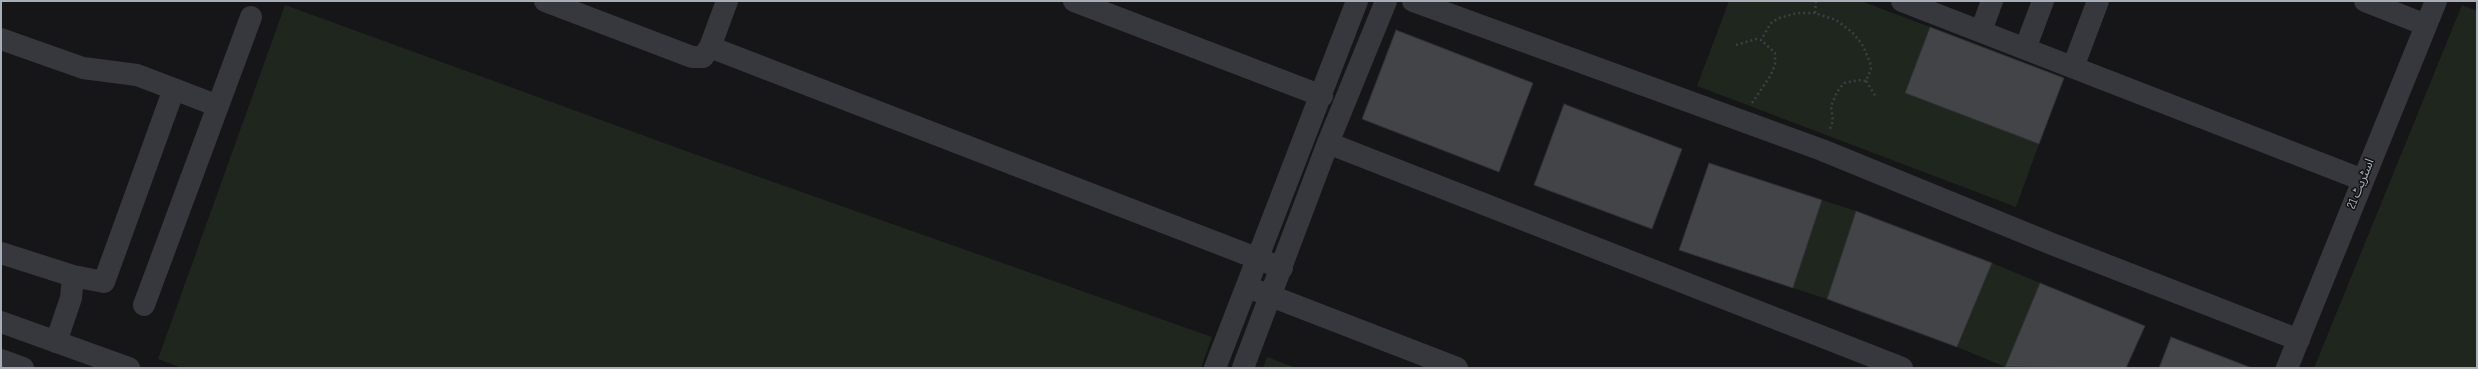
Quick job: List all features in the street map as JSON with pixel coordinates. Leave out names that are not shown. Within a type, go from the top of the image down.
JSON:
[{"type":"street","points":[[544,1],[692,57],[703,58],[710,47],[727,1]]},
{"type":"street","points":[[1074,1],[1322,96]]},
{"type":"street","points":[[1215,368],[1322,96],[1357,1]]},
{"type":"street","points":[[1243,368],[1328,143],[1386,1]]},
{"type":"street","points":[[1413,1],[1822,150],[2052,244],[2299,340]]},
{"type":"street","points":[[1902,1],[2363,180]]},
{"type":"street","points":[[1981,31],[1992,1]]},
{"type":"street","points":[[2025,48],[2043,1]]},
{"type":"street","points":[[2073,67],[2098,1]]},
{"type":"street","points":[[2366,1],[2426,25]]},
{"type":"street","name":"اسٹریٹ 21","points":[[2287,368],[2436,1]]},
{"type":"street","points":[[144,305],[251,17]]},
{"type":"street","points":[[1,39],[83,68],[137,75],[218,106]]},
{"type":"street","points":[[710,47],[1282,268]]},
{"type":"street","points":[[1,254],[73,276],[104,282],[174,89]]},
{"type":"street","points":[[1328,143],[1902,368]]},
{"type":"street","points":[[56,342],[71,298],[73,276]]},
{"type":"street","points":[[1247,287],[1457,368]]},
{"type":"street","points":[[1,322],[129,368]]},
{"type":"street","points":[[1,360],[23,368]]},
{"type":"path","points":[[1815,13],[1816,1]]},
{"type":"path","points":[[1761,40],[1771,23],[1779,18],[1797,13],[1815,13],[1828,16],[1844,25],[1862,44],[1870,62],[1871,69],[1866,81]]},
{"type":"path","points":[[1736,45],[1756,39],[1761,40],[1775,53],[1775,64],[1771,75],[1755,98],[1744,121]]},
{"type":"path","points":[[1822,150],[1833,120],[1831,106],[1837,92],[1844,83],[1859,80],[1866,81],[1876,97]]},
{"type":"shaded area","points":[[1729,1],[1861,1],[1930,27],[1905,93],[2039,144],[2016,207],[1697,86]]},
{"type":"shaded area","points":[[285,5],[697,155],[1212,337],[1201,368],[182,368],[158,359]]},
{"type":"shaded area","points":[[2462,5],[2477,11],[2477,368],[2314,368]]},
{"type":"shaded area","points":[[1822,200],[1856,211],[1827,299],[1793,288]]},
{"type":"shaded area","points":[[1992,263],[2040,283],[2005,367],[1957,347]]},
{"type":"shaded area","points":[[1267,357],[1296,368],[1263,368]]},
{"type":"building","points":[[1930,27],[2064,78],[2039,144],[1905,93]]},
{"type":"building","points":[[1396,30],[1533,83],[1499,172],[1362,119]]},
{"type":"building","points":[[1564,104],[1682,149],[1652,229],[1534,185]]},
{"type":"building","points":[[1709,163],[1822,200],[1793,288],[1679,250]]},
{"type":"building","points":[[1856,211],[1992,263],[1957,347],[1827,299]]},
{"type":"building","points":[[2040,283],[2145,326],[2126,368],[2005,367]]},
{"type":"building","points":[[2171,337],[2252,368],[2159,368]]}]
